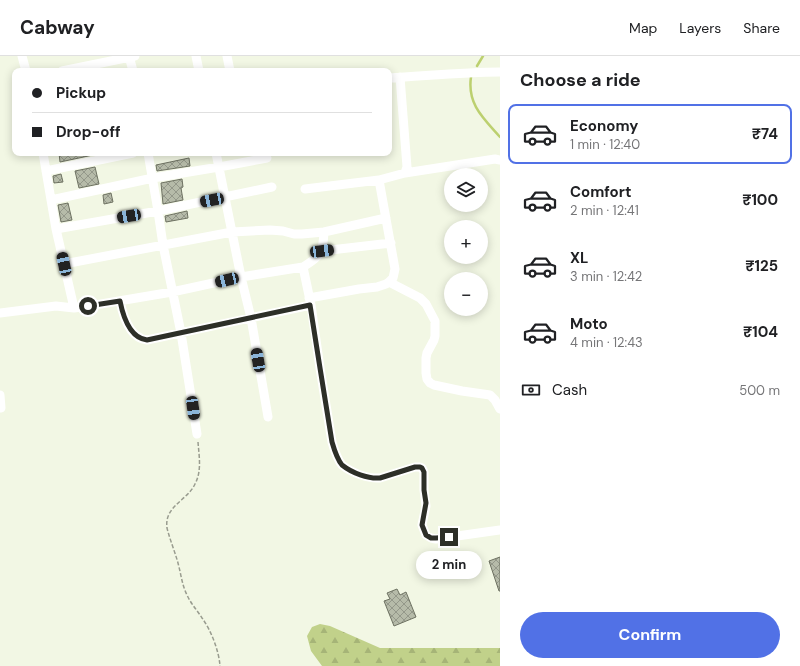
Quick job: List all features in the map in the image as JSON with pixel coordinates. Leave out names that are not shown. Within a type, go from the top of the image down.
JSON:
[{"type":"street","points":[[22,56],[25,68]]},
{"type":"street","points":[[76,68],[131,56],[132,68]]},
{"type":"street","points":[[196,56],[198,68]]},
{"type":"street","points":[[227,56],[229,68]]},
{"type":"street","points":[[392,78],[438,74],[500,72]]},
{"type":"street","points":[[400,77],[407,167],[405,173]]},
{"type":"street","points":[[44,156],[56,229],[74,308]]},
{"type":"street","points":[[46,171],[118,156]]},
{"type":"street","points":[[149,156],[197,434]]},
{"type":"street","points":[[217,156],[250,318],[268,417]]},
{"type":"street","points":[[52,200],[153,178],[266,158]]},
{"type":"street","points":[[305,189],[379,180],[405,173],[495,159],[500,160]]},
{"type":"street","points":[[120,301],[127,322],[133,332],[138,337],[147,340],[250,318],[359,289],[377,287],[389,282],[393,278],[395,269],[379,180]]},
{"type":"street","points":[[56,229],[225,198],[272,187]]},
{"type":"street","points":[[64,264],[232,232],[270,230],[302,234],[324,232],[386,218]]},
{"type":"street","points":[[0,313],[56,306],[74,308],[120,301],[172,292],[241,276],[303,266],[318,257],[322,251],[324,232]]},
{"type":"street","points":[[322,251],[391,243]]},
{"type":"street","points":[[303,266],[332,442],[336,454],[342,464],[356,473],[368,478],[380,478],[415,467],[422,468],[424,472],[426,503],[422,525],[426,535],[431,538],[500,530]]},
{"type":"street","points":[[389,282],[420,298],[426,304],[435,321],[435,336],[426,358],[426,374],[430,383],[462,391],[487,394],[493,397],[500,409]]},
{"type":"street","points":[[0,395],[1,408]]},
{"type":"path","points":[[197,434],[200,466],[198,478],[191,491],[173,508],[167,520],[183,586],[187,596],[208,626],[218,655],[220,666]]},
{"type":"green space","points":[[320,624],[330,626],[380,648],[500,648],[500,666],[322,666],[311,651],[307,636],[312,627]]},
{"type":"building","points":[[59,156],[88,156],[60,162]]},
{"type":"building","points":[[189,158],[190,166],[157,171],[156,165]]},
{"type":"building","points":[[95,167],[99,184],[79,188],[75,171]]},
{"type":"building","points":[[61,174],[63,182],[54,183],[53,176]]},
{"type":"building","points":[[182,179],[183,187],[181,188],[183,200],[163,204],[161,183]]},
{"type":"building","points":[[111,193],[113,202],[104,204],[103,195]]},
{"type":"building","points":[[68,203],[72,220],[61,222],[58,205]]},
{"type":"building","points":[[187,211],[188,218],[166,222],[165,216]]},
{"type":"building","points":[[500,557],[500,591],[499,591],[489,561]]},
{"type":"building","points":[[397,589],[400,595],[406,592],[416,617],[394,626],[384,601],[390,599],[387,593]]},
{"type":"waterway","points":[[477,66],[483,56]]},
{"type":"waterway","points":[[471,77],[470,87],[474,103],[482,117],[500,137]]},
{"type":"route","points":[[88,306],[120,301],[127,322],[133,332],[138,337],[147,340],[310,305],[332,442],[336,454],[342,464],[356,473],[368,478],[380,478],[417,466],[422,468],[424,472],[426,503],[422,525],[426,535],[431,538],[449,537]]}]
